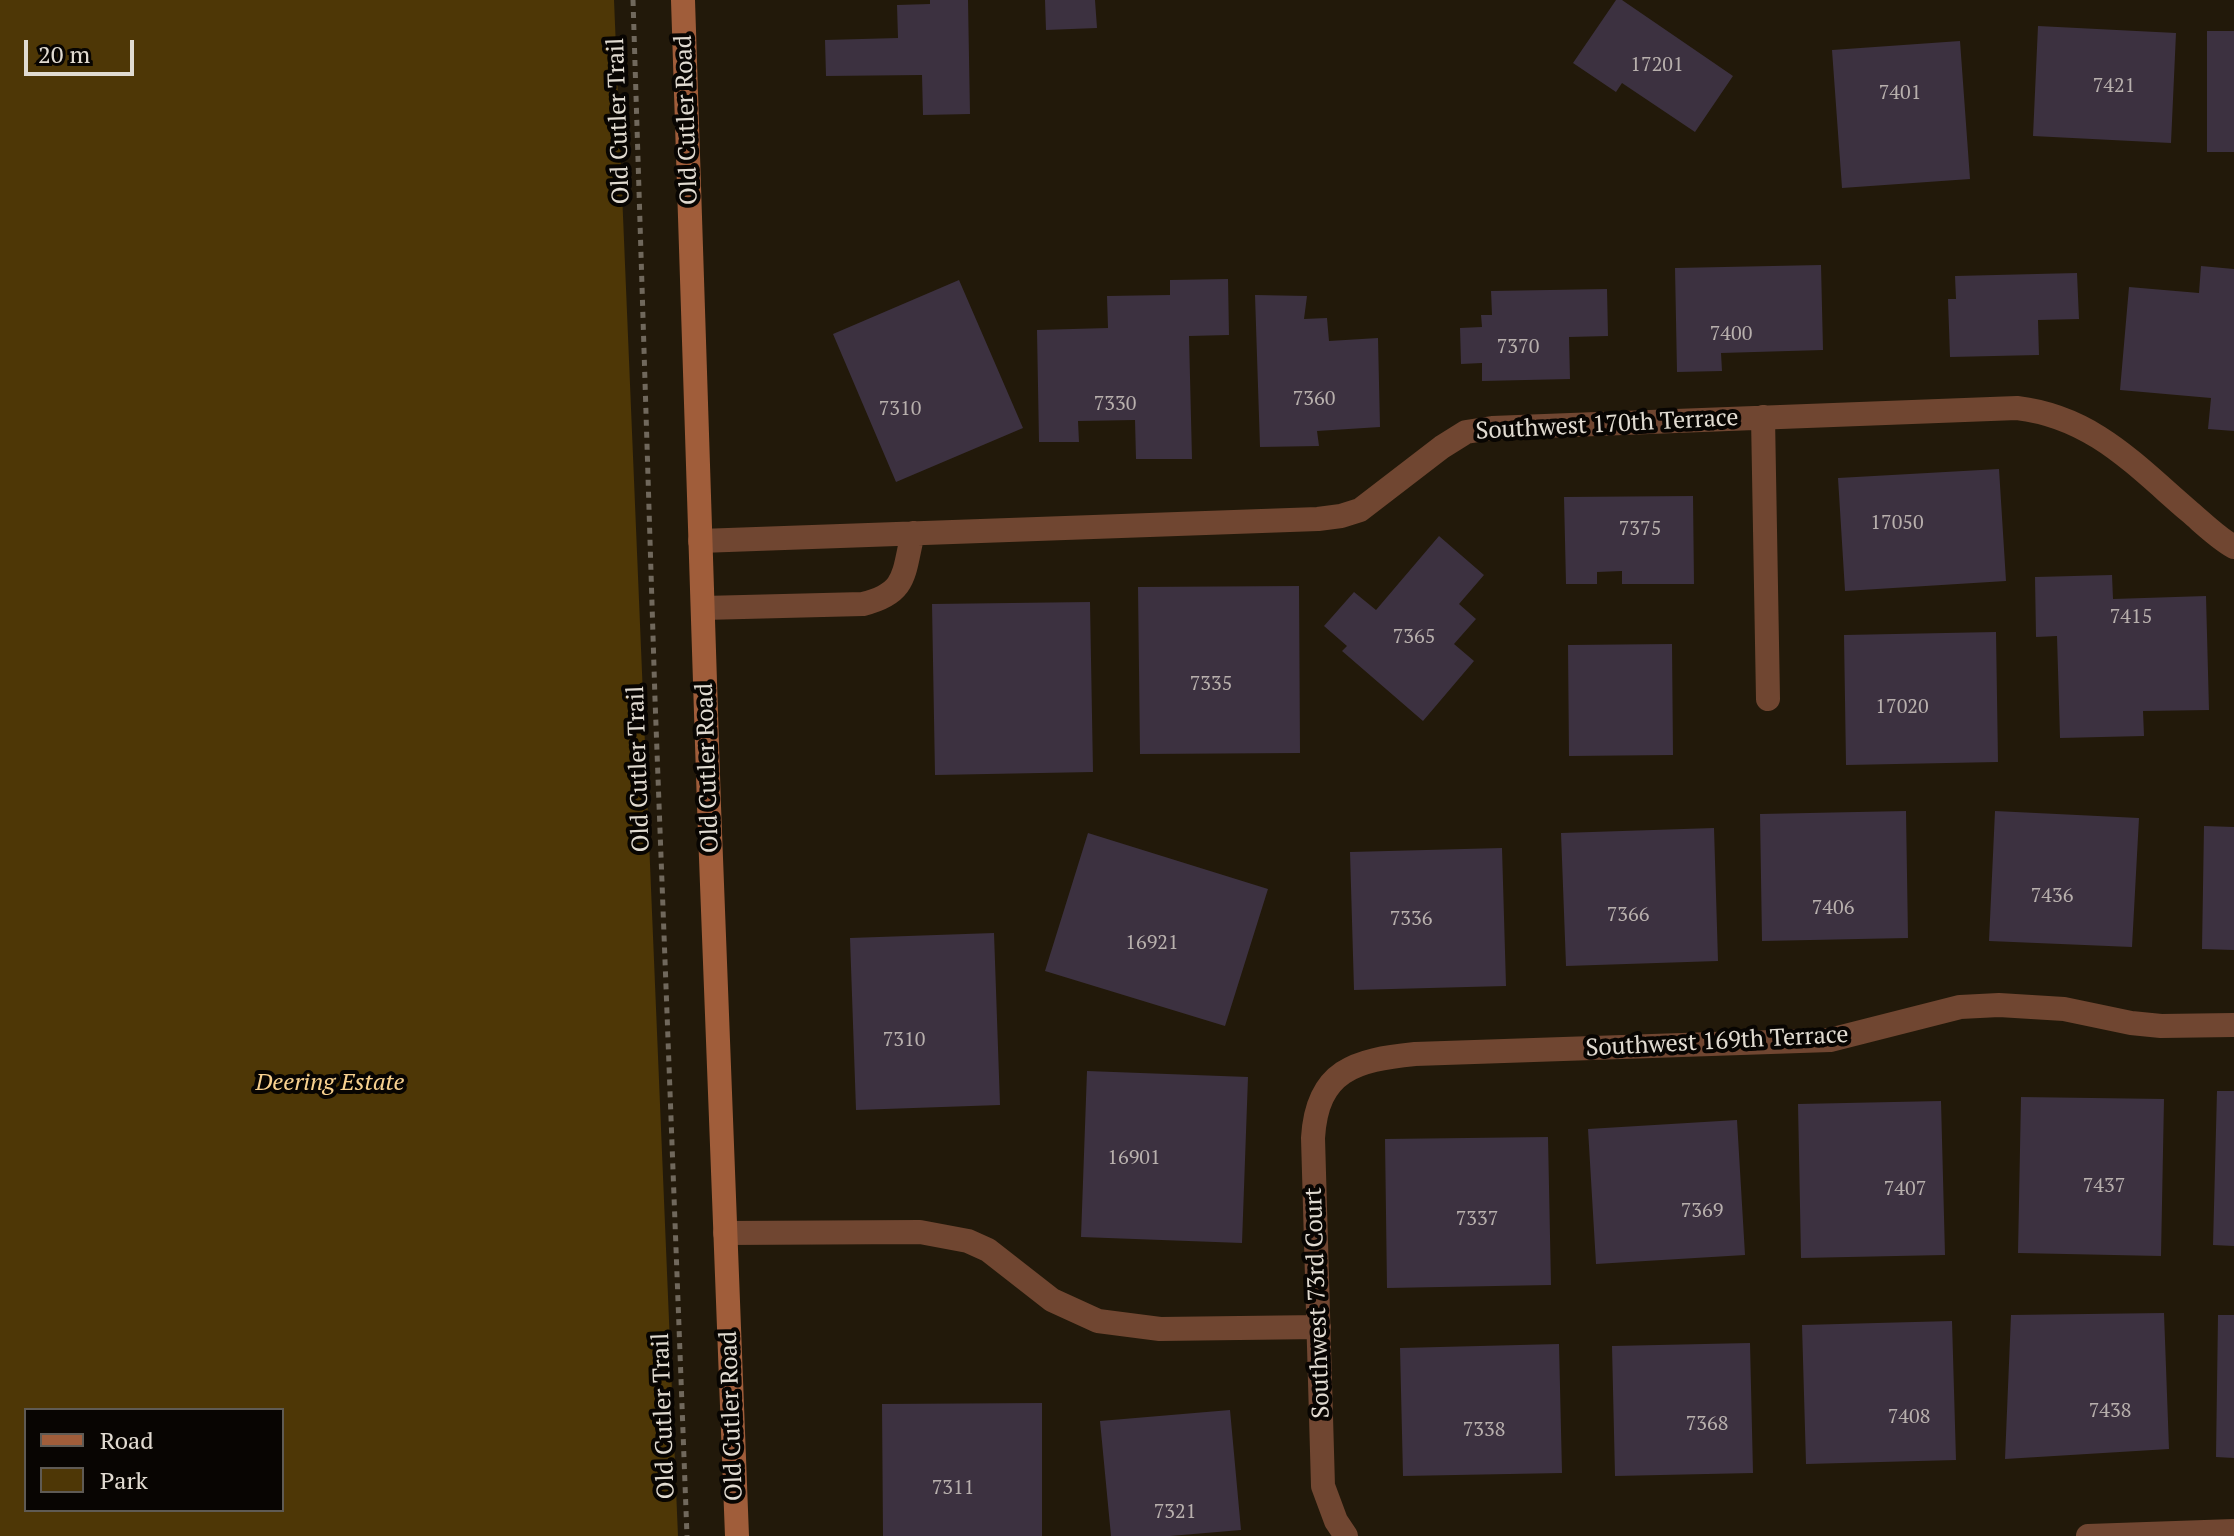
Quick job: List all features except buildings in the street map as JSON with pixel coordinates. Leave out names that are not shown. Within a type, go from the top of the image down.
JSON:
[{"type":"main road","name":"Old Cutler Road","points":[[683,0],[737,1536]]},
{"type":"street","name":"Southwest 170th Terrace","points":[[700,541],[1341,516],[1373,502],[1442,447],[1466,432],[1521,426],[2017,408],[2042,411],[2084,427],[2114,447],[2234,547]]},
{"type":"street","points":[[1763,417],[1768,699]]},
{"type":"street","points":[[703,608],[863,604],[887,598],[901,580],[913,533]]},
{"type":"street","name":"Southwest 169th Terrace","points":[[1341,1073],[1383,1057],[1415,1054],[1830,1040],[1960,1007],[1999,1005],[2064,1009],[2161,1026],[2234,1025]]},
{"type":"street","name":"Southwest 73rd Court","points":[[1341,1073],[1318,1102],[1314,1120],[1323,1486],[1332,1512],[1346,1536]]},
{"type":"street","points":[[725,1233],[920,1232],[946,1235],[988,1250],[1052,1300],[1098,1321],[1160,1329],[1319,1327]]},
{"type":"street","points":[[2088,1536],[2234,1531]]},
{"type":"path","name":"Old Cutler Trail","points":[[633,0],[655,714],[687,1536]]},
{"type":"green space","name":"Deering Estate","points":[[0,0],[614,0],[678,1536],[0,1536]]}]
